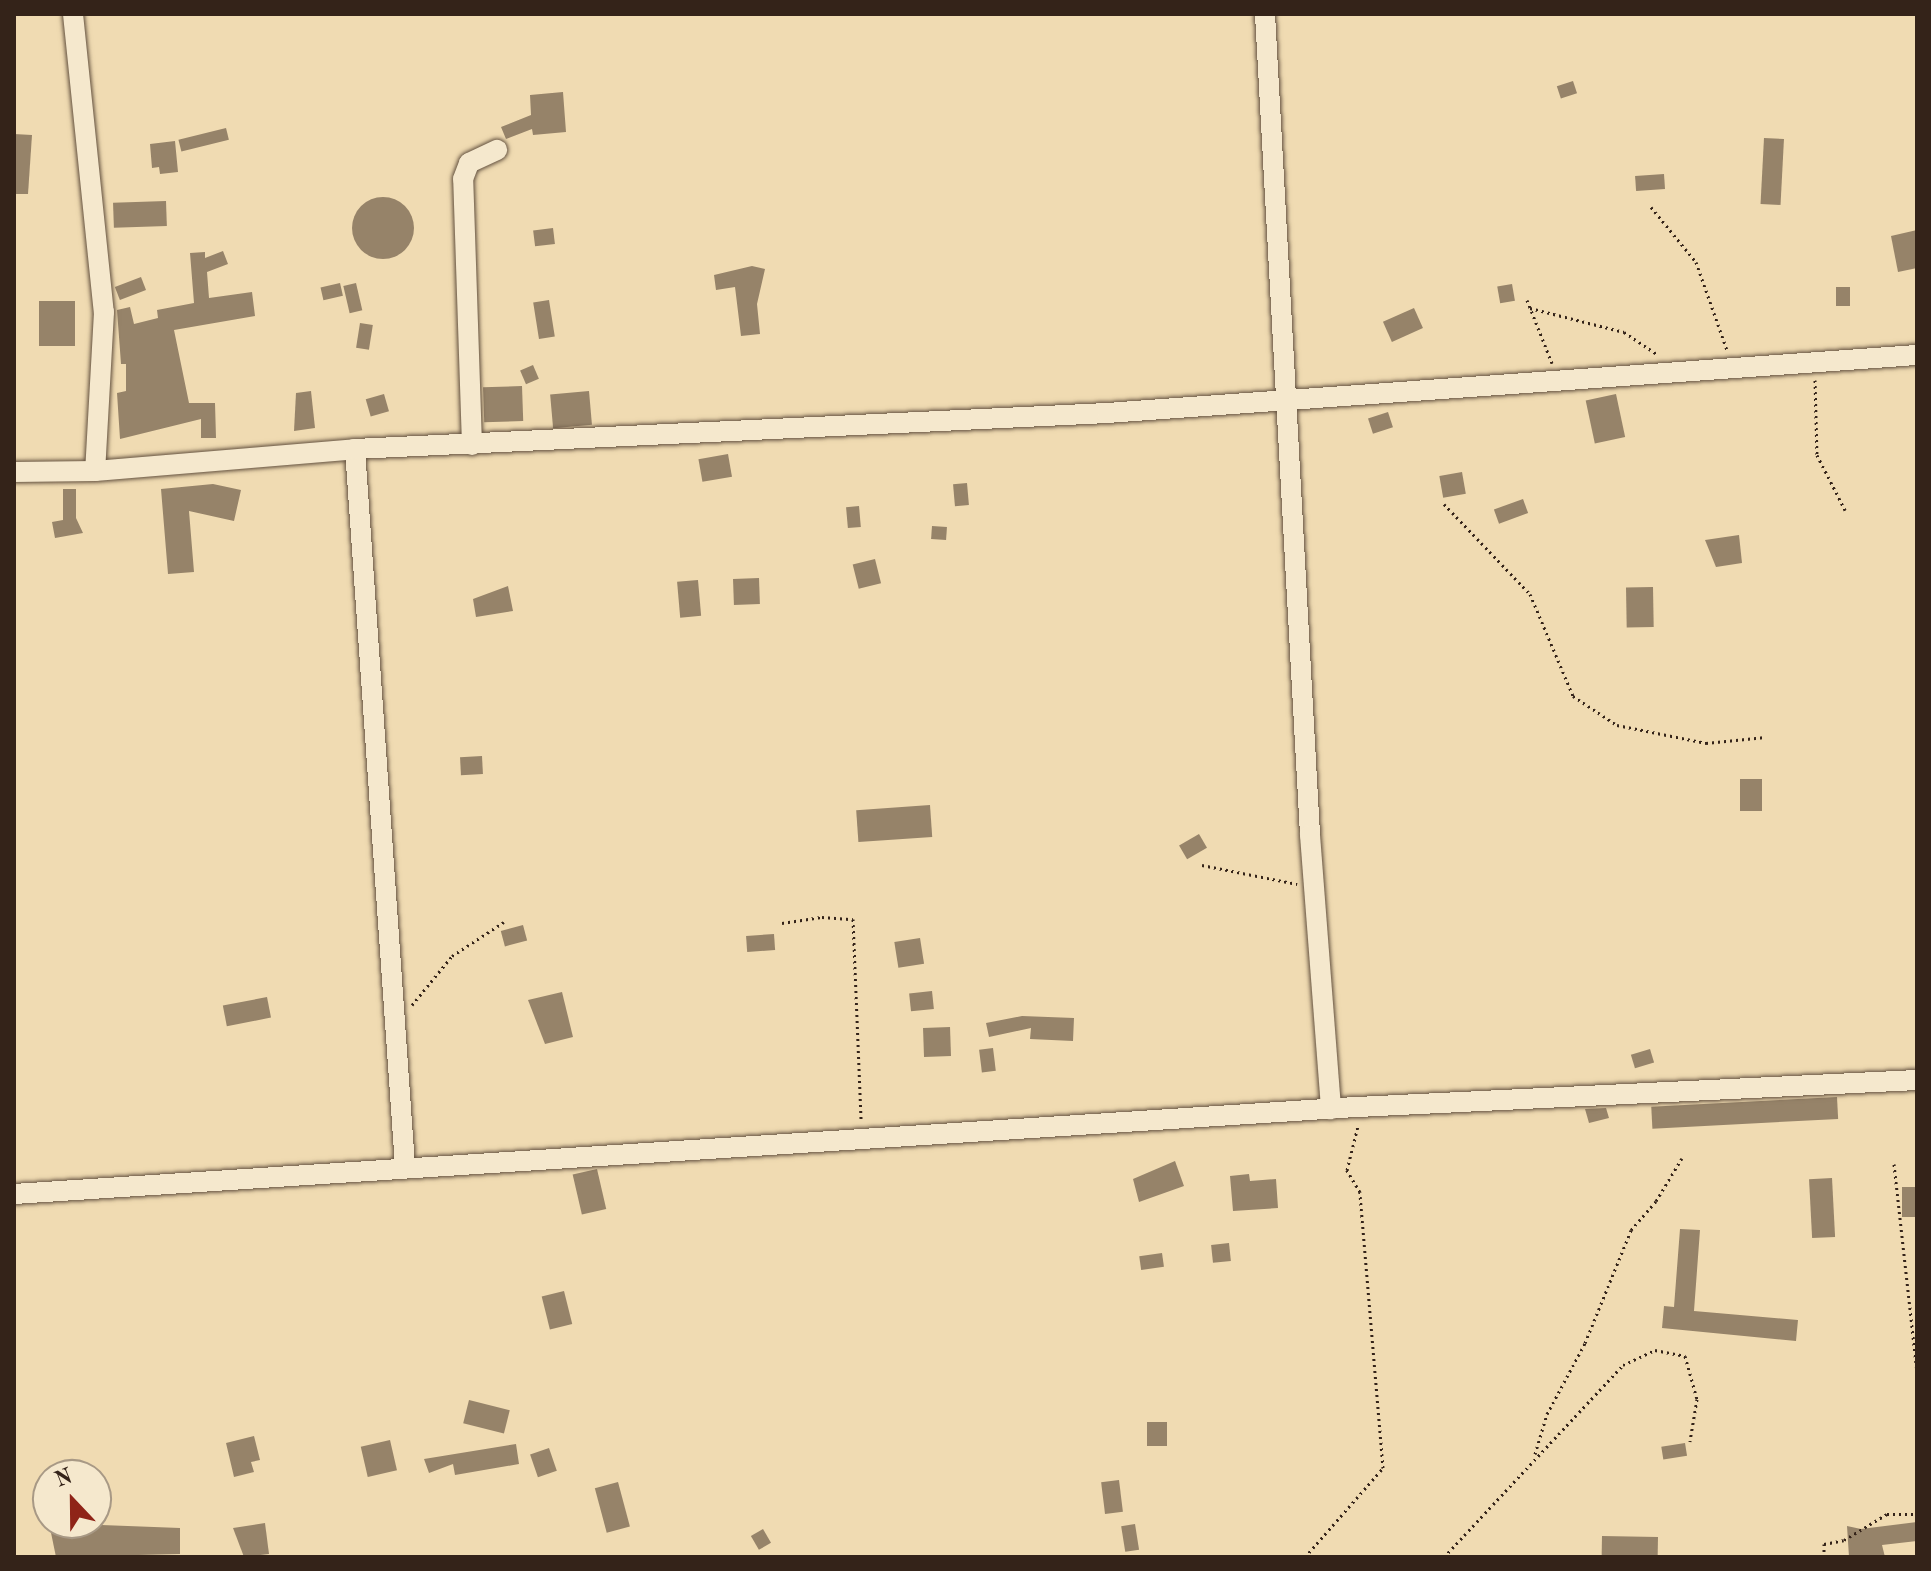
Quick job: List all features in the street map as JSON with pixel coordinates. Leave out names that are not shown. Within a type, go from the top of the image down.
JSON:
[{"type":"street","points":[[73,14],[104,312],[95,471]]},
{"type":"street","points":[[1265,14],[1284,401],[1294,472],[1314,888],[1331,1109]]},
{"type":"street","points":[[472,445],[463,179],[469,163],[497,150]]},
{"type":"street","points":[[14,472],[95,471],[355,449],[1284,401],[1917,355]]},
{"type":"street","points":[[355,449],[405,1165]]},
{"type":"street","points":[[14,1194],[405,1165],[1357,1107],[1917,1080]]},
{"type":"path","points":[[1651,207],[1696,262],[1734,368]]},
{"type":"path","points":[[1527,300],[1559,380]]},
{"type":"path","points":[[1530,308],[1624,332],[1684,371]]},
{"type":"path","points":[[1814,362],[1817,455],[1845,510]]},
{"type":"path","points":[[1444,504],[1530,594],[1573,696],[1617,725],[1706,743],[1766,737]]},
{"type":"path","points":[[1202,865],[1314,888]]},
{"type":"path","points":[[782,923],[822,917],[853,919],[861,1138]]},
{"type":"path","points":[[395,1028],[452,956],[504,922]]},
{"type":"path","points":[[1305,1557],[1383,1468],[1360,1192],[1347,1170],[1358,1140],[1357,1107]]},
{"type":"path","points":[[1535,1454],[1547,1414],[1598,1315],[1631,1230],[1656,1201],[1682,1158]]},
{"type":"path","points":[[1894,1164],[1917,1373]]},
{"type":"path","points":[[1444,1557],[1535,1454],[1623,1365],[1655,1350],[1685,1356],[1697,1399],[1690,1441]]},
{"type":"path","points":[[1824,1557],[1824,1544],[1844,1540],[1887,1514],[1917,1514]]},
{"type":"building","points":[[1573,81],[1577,93],[1561,99],[1557,86]]},
{"type":"building","points":[[563,92],[566,132],[533,135],[532,129],[506,139],[501,127],[531,115],[530,95]]},
{"type":"building","points":[[226,128],[229,140],[181,151],[178,140]]},
{"type":"building","points":[[14,134],[32,135],[28,194],[14,194]]},
{"type":"building","points":[[1764,138],[1784,139],[1781,205],[1761,204]]},
{"type":"building","points":[[175,141],[178,172],[160,174],[159,167],[152,168],[150,144]]},
{"type":"building","points":[[1664,174],[1665,189],[1636,191],[1635,176]]},
{"type":"building","points":[[383,197],[405,206],[414,228],[405,250],[383,259],[361,250],[352,228],[361,206]]},
{"type":"building","points":[[166,201],[167,226],[114,228],[113,203]]},
{"type":"building","points":[[553,228],[555,244],[535,246],[533,230]]},
{"type":"building","points":[[1917,230],[1917,268],[1898,272],[1891,236]]},
{"type":"building","points":[[223,251],[228,264],[207,272],[209,298],[252,292],[255,316],[174,330],[189,403],[215,403],[216,438],[201,438],[201,419],[120,439],[117,393],[126,391],[126,364],[121,364],[117,310],[130,307],[134,324],[158,318],[157,310],[194,303],[190,253],[205,252],[205,258]]},
{"type":"building","points":[[752,266],[765,269],[757,304],[760,334],[741,336],[735,287],[716,290],[714,275]]},
{"type":"building","points":[[141,277],[146,290],[120,300],[115,287]]},
{"type":"building","points":[[340,283],[343,296],[323,300],[321,287]]},
{"type":"building","points":[[356,283],[362,310],[350,313],[343,286]]},
{"type":"building","points":[[1512,284],[1515,301],[1500,303],[1497,287]]},
{"type":"building","points":[[1836,287],[1850,287],[1850,306],[1836,306]]},
{"type":"building","points":[[549,300],[555,337],[539,339],[533,303]]},
{"type":"building","points":[[39,301],[75,301],[75,346],[39,346]]},
{"type":"building","points":[[1414,308],[1423,328],[1392,342],[1383,322]]},
{"type":"building","points":[[360,323],[373,325],[369,350],[356,348]]},
{"type":"building","points":[[533,365],[539,379],[526,384],[520,370]]},
{"type":"building","points":[[522,386],[523,421],[484,422],[483,387]]},
{"type":"building","points":[[311,391],[315,428],[294,431],[296,393]]},
{"type":"building","points":[[589,391],[592,425],[553,428],[550,394]]},
{"type":"building","points":[[384,394],[389,411],[371,417],[366,399]]},
{"type":"building","points":[[1616,394],[1625,437],[1595,443],[1586,400]]},
{"type":"building","points":[[1388,412],[1393,427],[1373,434],[1368,418]]},
{"type":"building","points":[[728,454],[732,477],[702,482],[698,459]]},
{"type":"building","points":[[1462,472],[1466,494],[1443,498],[1439,476]]},
{"type":"building","points":[[967,483],[969,505],[955,506],[953,484]]},
{"type":"building","points":[[213,484],[241,490],[234,521],[189,511],[194,572],[168,574],[161,489]]},
{"type":"building","points":[[63,489],[76,489],[76,518],[83,533],[55,538],[52,522],[63,520]]},
{"type":"building","points":[[1523,499],[1528,513],[1499,524],[1494,510]]},
{"type":"building","points":[[859,506],[861,527],[848,528],[846,507]]},
{"type":"building","points":[[932,526],[947,527],[946,540],[931,539]]},
{"type":"building","points":[[1739,535],[1742,563],[1716,567],[1705,540]]},
{"type":"building","points":[[875,559],[881,583],[859,589],[853,565]]},
{"type":"building","points":[[759,578],[760,604],[734,605],[733,579]]},
{"type":"building","points":[[698,580],[701,616],[680,618],[677,582]]},
{"type":"building","points":[[508,586],[513,611],[476,617],[473,599]]},
{"type":"building","points":[[1626,587],[1653,587],[1654,627],[1627,627]]},
{"type":"building","points":[[482,756],[483,774],[461,775],[460,757]]},
{"type":"building","points":[[1740,779],[1762,779],[1762,811],[1740,811]]},
{"type":"building","points":[[930,805],[932,837],[858,842],[856,810]]},
{"type":"building","points":[[1199,834],[1207,848],[1187,859],[1179,845]]},
{"type":"building","points":[[523,925],[527,940],[505,946],[501,931]]},
{"type":"building","points":[[774,934],[775,950],[747,952],[746,936]]},
{"type":"building","points":[[920,938],[924,964],[898,968],[894,942]]},
{"type":"building","points":[[932,991],[934,1009],[911,1011],[909,993]]},
{"type":"building","points":[[562,992],[573,1037],[545,1044],[528,1000]]},
{"type":"building","points":[[267,997],[271,1018],[227,1026],[223,1006]]},
{"type":"building","points":[[1022,1016],[1074,1018],[1073,1041],[1030,1039],[1031,1028],[989,1037],[986,1023]]},
{"type":"building","points":[[950,1027],[951,1056],[924,1057],[923,1028]]},
{"type":"building","points":[[993,1048],[996,1071],[982,1073],[979,1050]]},
{"type":"building","points":[[1650,1049],[1654,1062],[1635,1068],[1631,1055]]},
{"type":"building","points":[[1837,1097],[1838,1119],[1652,1129],[1651,1107]]},
{"type":"building","points":[[1606,1108],[1609,1118],[1589,1123],[1585,1109]]},
{"type":"building","points":[[1175,1161],[1184,1186],[1139,1202],[1133,1179]]},
{"type":"building","points":[[597,1169],[606,1209],[582,1215],[573,1175]]},
{"type":"building","points":[[1249,1174],[1250,1181],[1276,1179],[1278,1208],[1233,1211],[1230,1176]]},
{"type":"building","points":[[1832,1178],[1835,1237],[1812,1238],[1809,1179]]},
{"type":"building","points":[[1902,1187],[1917,1187],[1917,1217],[1902,1217]]},
{"type":"building","points":[[1680,1229],[1700,1230],[1694,1311],[1798,1320],[1796,1341],[1662,1328],[1664,1306],[1674,1307]]},
{"type":"building","points":[[1229,1243],[1231,1261],[1213,1263],[1211,1245]]},
{"type":"building","points":[[1162,1253],[1164,1267],[1141,1270],[1139,1256]]},
{"type":"building","points":[[564,1291],[572,1324],[550,1330],[542,1297]]},
{"type":"building","points":[[469,1400],[510,1410],[504,1433],[463,1423]]},
{"type":"building","points":[[1147,1422],[1167,1422],[1167,1446],[1147,1446]]},
{"type":"building","points":[[254,1436],[260,1460],[251,1462],[254,1472],[234,1477],[226,1443]]},
{"type":"building","points":[[390,1440],[397,1470],[368,1477],[361,1447]]},
{"type":"building","points":[[1685,1443],[1687,1456],[1663,1460],[1661,1447]]},
{"type":"building","points":[[516,1444],[519,1464],[455,1475],[453,1464],[429,1473],[424,1459]]},
{"type":"building","points":[[549,1448],[557,1471],[538,1477],[530,1455]]},
{"type":"building","points":[[1119,1480],[1123,1512],[1105,1514],[1101,1482]]},
{"type":"building","points":[[618,1482],[630,1526],[607,1533],[595,1488]]},
{"type":"building","points":[[1917,1522],[1917,1541],[1882,1545],[1885,1557],[1849,1557],[1847,1526],[1861,1529]]},
{"type":"building","points":[[265,1523],[269,1554],[244,1557],[233,1528]]},
{"type":"building","points":[[1135,1524],[1139,1550],[1125,1552],[1121,1526]]},
{"type":"building","points":[[112,1525],[180,1528],[180,1554],[56,1557],[52,1539],[112,1539]]},
{"type":"building","points":[[763,1529],[771,1543],[759,1550],[751,1536]]},
{"type":"building","points":[[1602,1536],[1658,1537],[1658,1557],[1602,1557]]}]
